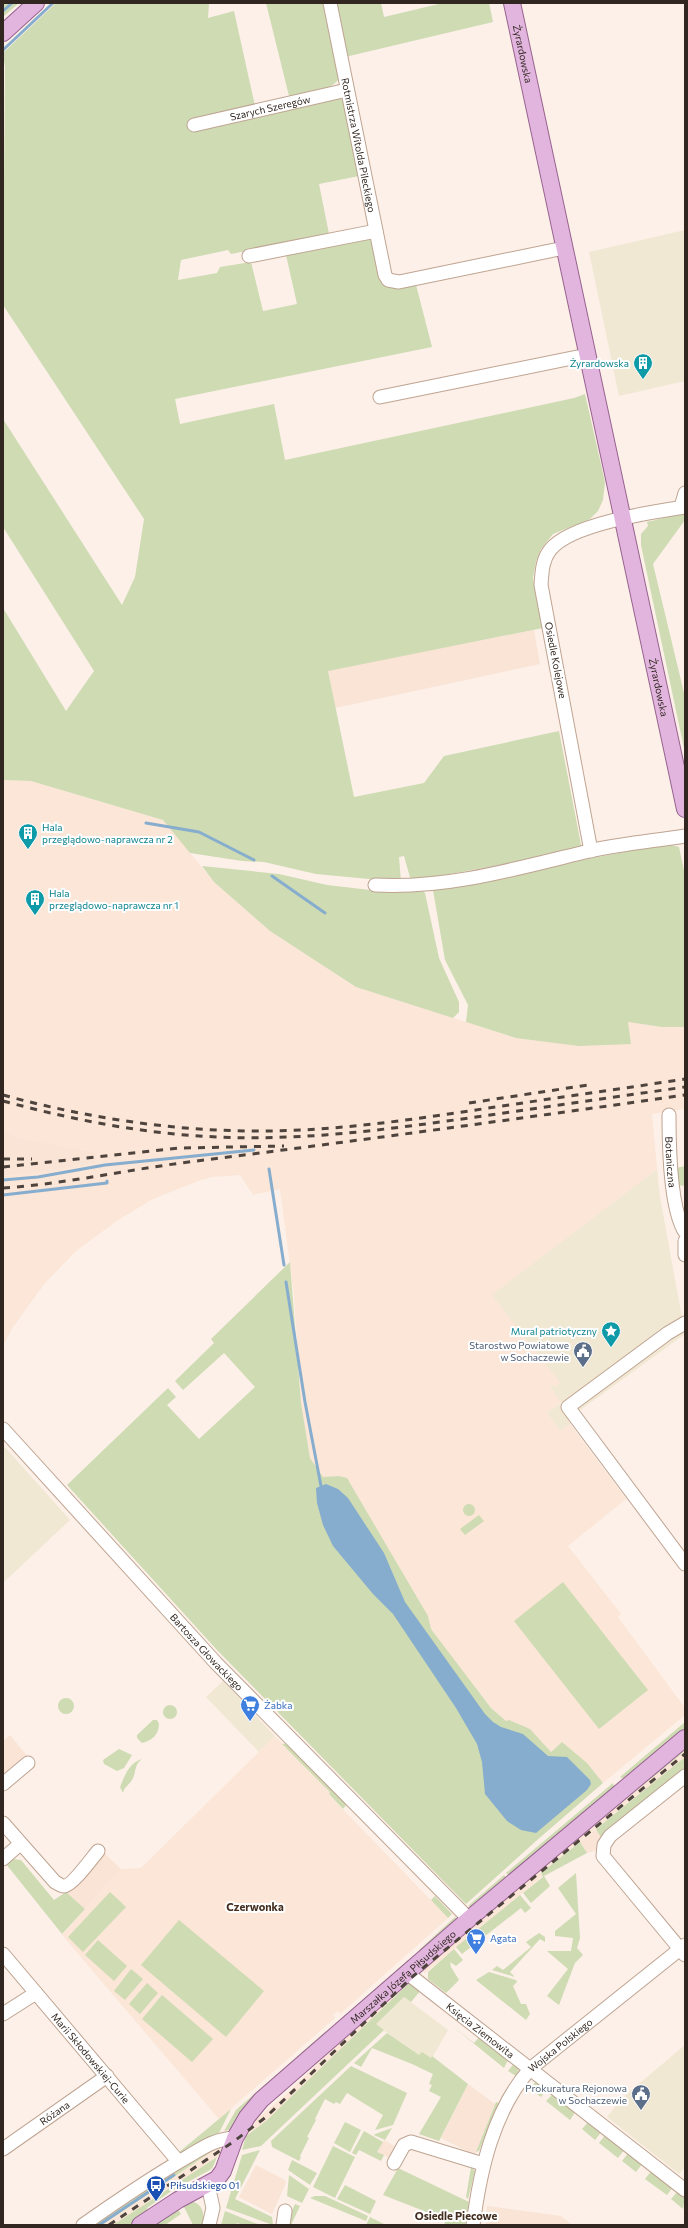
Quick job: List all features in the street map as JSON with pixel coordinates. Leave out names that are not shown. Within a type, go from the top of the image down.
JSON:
[{"type":"main road","points":[[3,33],[36,3]]},
{"type":"main road","name":"Żyrardowska","points":[[512,3],[685,809]]},
{"type":"main road","name":"Marszałka Józefa Piłsudskiego","points":[[140,2225],[178,2200],[217,2179],[223,2171],[235,2138],[247,2117],[261,2100],[469,1919],[685,1738]]},
{"type":"street","name":"Rotmistrza Witolda Pileckiego","points":[[330,3],[385,275],[388,280],[395,282],[564,248]]},
{"type":"street","name":"Szarych Szeregów","points":[[194,125],[347,90]]},
{"type":"street","points":[[249,256],[376,231]]},
{"type":"street","points":[[380,397],[587,355]]},
{"type":"street","points":[[683,507],[685,493]]},
{"type":"street","name":"Osiedle Kolejowe","points":[[592,851],[541,585],[542,566],[549,550],[563,538],[594,526],[683,507]]},
{"type":"street","points":[[375,885],[407,887],[503,872],[592,851],[682,836]]},
{"type":"street","name":"Botaniczna","points":[[669,1115],[668,1155],[675,1199],[681,1224],[685,1232]]},
{"type":"street","points":[[685,1241],[685,1255]]},
{"type":"street","points":[[685,1323],[668,1333],[568,1408],[685,1564]]},
{"type":"street","name":"Bartosza Głowackiego","points":[[3,1429],[216,1664],[469,1919]]},
{"type":"street","points":[[3,1784],[28,1763]]},
{"type":"street","points":[[683,1950],[603,1856],[604,1845],[610,1836],[685,1776]]},
{"type":"street","points":[[3,1823],[55,1882],[63,1886],[68,1885],[74,1880],[98,1851]]},
{"type":"street","points":[[3,1859],[20,1844]]},
{"type":"street","name":"Wojska Polskiego","points":[[473,2225],[483,2164],[511,2094],[530,2069],[683,1950]]},
{"type":"street","name":"Marii Skłodowskiej-Curie","points":[[3,1954],[178,2161]]},
{"type":"street","name":"Księcia Ziemowita","points":[[408,1973],[684,2189]]},
{"type":"street","points":[[3,2014],[36,1993]]},
{"type":"street","name":"Różana","points":[[3,2149],[107,2076]]},
{"type":"street","points":[[82,2225],[178,2161],[209,2143],[220,2139],[235,2138]]},
{"type":"street","points":[[394,2163],[404,2145],[411,2142],[483,2164]]},
{"type":"street","points":[[208,2185],[212,2208],[209,2225]]},
{"type":"street","points":[[283,2225],[285,2211]]},
{"type":"shaded area","points":[[685,230],[685,381],[619,396],[589,252]]},
{"type":"shaded area","points":[[534,630],[540,664],[335,708],[328,670]]},
{"type":"shaded area","points":[[3,780],[31,781],[163,820],[214,882],[270,931],[356,987],[516,1038],[631,1043],[627,1022],[662,1027],[685,1027],[685,1109],[652,1114],[657,1169],[492,1295],[560,1383],[554,1387],[552,1385],[550,1387],[561,1402],[547,1413],[560,1431],[570,1424],[626,1499],[568,1546],[621,1614],[618,1617],[685,1708],[685,1715],[603,1783],[587,1763],[562,1742],[551,1752],[530,1729],[506,1721],[491,1708],[431,1629],[428,1616],[347,1478],[339,1476],[323,1477],[310,1458],[301,1403],[294,1295],[280,1189],[253,1195],[240,1175],[212,1177],[153,1199],[118,1220],[76,1251],[45,1283],[13,1327],[3,1346],[3,1176],[30,1174],[95,1163],[95,1152],[29,1140],[3,1132]]},
{"type":"shaded area","points":[[3,1132],[29,1140],[95,1152],[95,1163],[30,1174],[3,1176]]},
{"type":"shaded area","points":[[657,1169],[660,1197],[685,1334],[579,1411],[570,1424],[560,1431],[547,1413],[561,1403],[550,1387],[552,1385],[554,1387],[560,1383],[491,1295]]},
{"type":"shaded area","points":[[3,1445],[70,1520],[3,1583]]},
{"type":"shaded area","points":[[223,1681],[275,1736],[259,1752],[206,1697]]},
{"type":"shaded area","points":[[10,1735],[28,1757],[3,1778],[3,1741]]},
{"type":"shaded area","points":[[275,1736],[330,1792],[329,1795],[448,1918],[340,2014],[338,2011],[333,2015],[335,2018],[219,2119],[62,1935],[121,1869],[141,1868]]},
{"type":"shaded area","points":[[685,1751],[685,1757],[541,1873],[543,1876],[425,1973],[420,1967]]},
{"type":"shaded area","points":[[596,1829],[603,1841],[600,1849],[587,1853],[580,1842]]},
{"type":"shaded area","points":[[102,1851],[121,1869],[85,1909],[66,1892]]},
{"type":"shaded area","points":[[406,1979],[409,1983],[266,2121],[217,2157],[113,2225],[102,2225],[244,2130],[284,2096]]},
{"type":"shaded area","points":[[404,1997],[448,2030],[432,2058],[419,2056],[375,2024]]},
{"type":"shaded area","points":[[685,2045],[685,2167],[679,2174],[607,2117],[622,2098]]},
{"type":"shaded area","points":[[468,2084],[495,2104],[475,2155],[441,2138]]},
{"type":"shaded area","points":[[384,2140],[396,2147],[389,2158],[377,2152]]},
{"type":"shaded area","points":[[256,2165],[285,2180],[286,2183],[272,2214],[239,2197]]},
{"type":"shaded area","points":[[487,2206],[561,2216],[572,2225],[486,2225]]},
{"type":"green space","points":[[3,3],[19,3],[3,17]]},
{"type":"green space","points":[[56,3],[209,3],[208,18],[234,11],[255,106],[336,96],[343,100],[359,176],[319,184],[329,234],[231,254],[228,250],[181,260],[178,280],[217,273],[220,267],[251,262],[263,311],[297,304],[286,255],[368,237],[373,240],[381,275],[415,281],[432,347],[175,399],[180,424],[274,404],[285,460],[574,398],[585,394],[605,482],[603,500],[598,511],[590,519],[553,534],[541,549],[536,561],[533,578],[543,628],[328,671],[354,797],[424,783],[444,756],[559,731],[582,850],[411,881],[404,856],[399,857],[401,882],[316,874],[264,862],[242,861],[190,853],[163,820],[31,781],[3,780],[3,608],[66,711],[94,671],[3,527],[3,419],[122,605],[135,577],[144,519],[3,305],[5,67],[3,53]]},
{"type":"green space","points":[[266,3],[325,3],[341,75],[337,81],[319,91],[289,96]]},
{"type":"green space","points":[[335,3],[381,3],[384,17],[443,3],[489,3],[493,22],[345,57]]},
{"type":"green space","points":[[685,513],[685,520],[653,564],[685,697],[685,753],[641,545],[641,534],[648,526],[647,522]]},
{"type":"green space","points":[[667,844],[679,847],[685,875],[685,1027],[662,1027],[628,1022],[631,1044],[579,1046],[516,1038],[466,1022],[468,1005],[445,960],[433,890],[518,875],[582,860]]},
{"type":"green space","points":[[202,866],[279,874],[327,885],[379,891],[422,890],[425,893],[439,958],[459,1002],[459,1012],[453,1018],[356,987],[270,931],[214,882]]},
{"type":"green space","points":[[685,1166],[685,1185],[682,1186],[678,1184],[676,1168]]},
{"type":"green space","points":[[290,1262],[301,1403],[310,1458],[323,1477],[339,1476],[347,1478],[428,1616],[431,1629],[491,1708],[506,1721],[509,1720],[530,1729],[551,1752],[562,1742],[587,1763],[603,1783],[466,1904],[217,1650],[67,1485],[168,1388],[176,1397],[167,1405],[199,1439],[255,1387],[224,1353],[183,1390],[175,1381],[214,1343],[211,1339]]},
{"type":"green space","points":[[469,1504],[473,1506],[475,1510],[473,1514],[469,1516],[465,1514],[463,1510],[465,1506]]},
{"type":"green space","points":[[479,1515],[484,1521],[465,1535],[460,1529]]},
{"type":"green space","points":[[563,1582],[648,1690],[599,1729],[514,1621]]},
{"type":"green space","points":[[66,1698],[73,1703],[74,1706],[69,1713],[66,1714],[59,1709],[58,1706],[63,1699]]},
{"type":"green space","points":[[167,1705],[173,1705],[177,1709],[177,1715],[173,1719],[167,1719],[163,1715],[163,1709]]},
{"type":"green space","points":[[153,1720],[157,1720],[159,1724],[158,1731],[152,1739],[142,1743],[137,1738],[137,1735]]},
{"type":"green space","points":[[685,1722],[685,1731],[626,1780],[620,1777]]},
{"type":"green space","points":[[287,1743],[345,1800],[346,1805],[343,1809],[329,1794],[330,1792],[282,1744]]},
{"type":"green space","points":[[685,1745],[685,1751],[572,1843]]},
{"type":"green space","points":[[119,1749],[132,1755],[124,1768],[117,1771],[104,1764],[103,1760]]},
{"type":"green space","points":[[685,1757],[685,1772],[603,1841],[596,1829]]},
{"type":"green space","points":[[142,1759],[137,1764],[131,1782],[124,1789],[123,1793],[120,1787],[126,1774],[134,1763]]},
{"type":"green space","points":[[613,1783],[615,1789],[510,1877],[506,1873]]},
{"type":"green space","points":[[580,1842],[587,1853],[544,1876],[550,1886],[531,1903],[523,1893],[543,1877],[541,1873]]},
{"type":"green space","points":[[13,1859],[21,1860],[54,1900],[66,1892],[85,1909],[62,1934],[6,1864]]},
{"type":"green space","points":[[576,1873],[580,1938],[577,1948],[583,1955],[575,1963],[559,2005],[547,1996],[568,1969],[547,1951],[571,1951],[573,1938],[555,1936],[555,1931],[576,1914],[558,1888]]},
{"type":"green space","points":[[504,1875],[508,1879],[472,1907],[468,1906]]},
{"type":"green space","points":[[110,1892],[126,1907],[83,1952],[68,1937]]},
{"type":"green space","points":[[520,1895],[531,1908],[525,1913],[521,1908],[462,1954],[456,1947]]},
{"type":"green space","points":[[435,1896],[452,1914],[448,1918],[431,1900]]},
{"type":"green space","points":[[456,1916],[455,1923],[422,1953],[419,1950]]},
{"type":"green space","points":[[179,1920],[264,1991],[226,2037],[141,1965]]},
{"type":"green space","points":[[539,1933],[545,1937],[545,1942],[540,1939],[510,1972],[515,1977],[492,1970],[497,1966],[503,1970],[531,1947],[526,1942]]},
{"type":"green space","points":[[98,1940],[127,1966],[114,1981],[85,1955]]},
{"type":"green space","points":[[454,1949],[463,1960],[456,1966],[450,1962],[451,1967],[459,1980],[446,1993],[428,1979],[428,1972]]},
{"type":"green space","points":[[408,1960],[410,1962],[338,2025],[336,2023]]},
{"type":"green space","points":[[131,1969],[143,1979],[125,2000],[114,1991]]},
{"type":"green space","points":[[489,1972],[516,1980],[517,1982],[513,1986],[521,2004],[526,2004],[530,2014],[526,2020],[476,1980]]},
{"type":"green space","points":[[147,1983],[158,1993],[140,2014],[129,2004]]},
{"type":"green space","points":[[409,1983],[421,1990],[411,2002],[404,1997],[376,2024],[384,2030],[261,2146],[242,2150],[246,2136],[266,2121]]},
{"type":"green space","points":[[162,1995],[213,2039],[192,2062],[142,2019]]},
{"type":"green space","points":[[451,2025],[474,2043],[481,2035],[509,2058],[504,2068]]},
{"type":"green space","points":[[326,2031],[328,2034],[232,2129],[224,2131],[236,2110]]},
{"type":"green space","points":[[387,2033],[419,2055],[422,2052],[431,2058],[432,2056],[468,2084],[439,2141],[419,2134],[441,2097],[429,2091],[432,2085],[429,2084],[433,2074],[372,2048],[361,2067],[354,2063]]},
{"type":"green space","points":[[515,2062],[519,2069],[516,2076],[508,2071]]},
{"type":"green space","points":[[351,2066],[407,2093],[393,2125],[375,2130],[383,2115],[347,2093],[340,2104],[336,2102],[334,2104],[325,2099],[307,2137],[309,2138],[299,2161],[272,2147],[271,2141]]},
{"type":"green space","points":[[537,2080],[548,2088],[541,2097],[530,2089]]},
{"type":"green space","points":[[554,2093],[576,2111],[570,2120],[546,2101]]},
{"type":"green space","points":[[496,2102],[499,2103],[479,2151],[476,2152]]},
{"type":"green space","points":[[231,2109],[219,2133],[204,2139],[181,2154],[178,2153]]},
{"type":"green space","points":[[589,2121],[602,2131],[595,2140],[582,2129]]},
{"type":"green space","points":[[345,2122],[361,2130],[350,2152],[334,2143]]},
{"type":"green space","points":[[392,2128],[385,2140],[374,2135],[375,2134]]},
{"type":"green space","points":[[364,2131],[383,2142],[377,2152],[384,2155],[381,2161],[359,2150],[356,2155],[352,2153]]},
{"type":"green space","points":[[606,2134],[625,2149],[618,2158],[599,2143]]},
{"type":"green space","points":[[212,2146],[217,2148],[102,2225],[89,2225]]},
{"type":"green space","points":[[333,2146],[355,2157],[335,2198],[313,2187]]},
{"type":"green space","points":[[260,2150],[235,2199],[272,2217],[273,2225],[226,2208],[242,2155]]},
{"type":"green space","points":[[629,2152],[643,2163],[636,2172],[622,2161]]},
{"type":"green space","points":[[217,2157],[213,2167],[210,2170],[173,2190],[147,2208],[149,2212],[129,2225],[113,2225]]},
{"type":"green space","points":[[292,2160],[317,2173],[310,2185],[288,2170]]},
{"type":"green space","points":[[471,2167],[475,2171],[468,2199],[466,2197]]},
{"type":"green space","points":[[398,2168],[469,2202],[465,2225],[444,2225],[445,2222],[424,2211],[383,2195]]},
{"type":"green space","points":[[652,2170],[673,2187],[667,2195],[645,2179]]},
{"type":"green space","points":[[289,2175],[309,2189],[302,2203],[287,2196]]},
{"type":"green space","points":[[345,2185],[376,2201],[370,2214],[337,2199]]},
{"type":"green space","points":[[678,2191],[685,2197],[683,2209],[671,2199]]},
{"type":"green space","points":[[315,2196],[325,2196],[368,2216],[366,2221],[310,2198]]},
{"type":"green space","points":[[190,2201],[198,2204],[202,2210],[202,2225],[193,2225],[183,2205]]},
{"type":"green space","points":[[295,2204],[300,2206],[291,2225],[286,2225]]},
{"type":"green space","points":[[177,2208],[181,2214],[165,2225],[150,2225]]},
{"type":"green space","points":[[225,2211],[260,2225],[242,2225],[237,2223],[236,2225],[221,2225]]},
{"type":"green space","points":[[370,2217],[386,2225],[366,2225]]},
{"type":"water","points":[[326,1484],[338,1489],[348,1498],[384,1553],[405,1602],[485,1714],[501,1727],[523,1734],[548,1756],[567,1757],[590,1780],[591,1784],[587,1790],[536,1833],[521,1830],[507,1821],[485,1794],[482,1762],[477,1744],[456,1708],[393,1614],[373,1594],[333,1546],[323,1525],[317,1503],[316,1488]]},
{"type":"waterway","points":[[3,11],[12,3]]},
{"type":"waterway","points":[[3,50],[53,3]]},
{"type":"waterway","points":[[146,823],[199,832],[254,860]]},
{"type":"waterway","points":[[272,876],[325,913]]},
{"type":"waterway","points":[[3,1180],[38,1177],[105,1165],[254,1150]]},
{"type":"waterway","points":[[269,1169],[284,1265]]},
{"type":"waterway","points":[[3,1195],[107,1183],[107,1181]]},
{"type":"waterway","points":[[286,1282],[305,1402],[321,1486]]},
{"type":"waterway","points":[[99,2225],[174,2175]]},
{"type":"railway","points":[[3,1095],[64,1110],[125,1121],[187,1128],[277,1131],[332,1128],[442,1115],[685,1079]]},
{"type":"railway","points":[[469,1103],[588,1085]]},
{"type":"railway","points":[[3,1101],[109,1125],[163,1133],[251,1138],[315,1136],[412,1126],[685,1087]]},
{"type":"railway","points":[[3,1188],[48,1184],[159,1166],[685,1095]]},
{"type":"railway","points":[[3,1167],[180,1148],[284,1146]]},
{"type":"railway","points":[[3,1159],[32,1159]]},
{"type":"railway","points":[[109,2225],[233,2142],[266,2117],[412,1977],[685,1754]]},
{"type":"place","name":"Żyrardowska","points":[[643,380]]},
{"type":"place","name":"Hala przeglądowo-naprawcza nr 2","points":[[28,850]]},
{"type":"place","name":"Hala przeglądowo-naprawcza nr 1","points":[[35,916]]},
{"type":"place","name":"Mural patriotyczny","points":[[611,1348]]},
{"type":"place","name":"Starostwo Powiatowe w Sochaczewie","points":[[583,1368]]},
{"type":"place","name":"Żabka","points":[[250,1722]]},
{"type":"place","name":"Agata","points":[[476,1955]]},
{"type":"place","name":"Prokuratura Rejonowa w Sochaczewie","points":[[641,2111]]},
{"type":"place","name":"Piłsudskiego 01","points":[[156,2202]]},
{"type":"district","name":"Czerwonka","points":[[255,1906]]},
{"type":"district","name":"Osiedle Piecowe","points":[[456,2215]]}]
